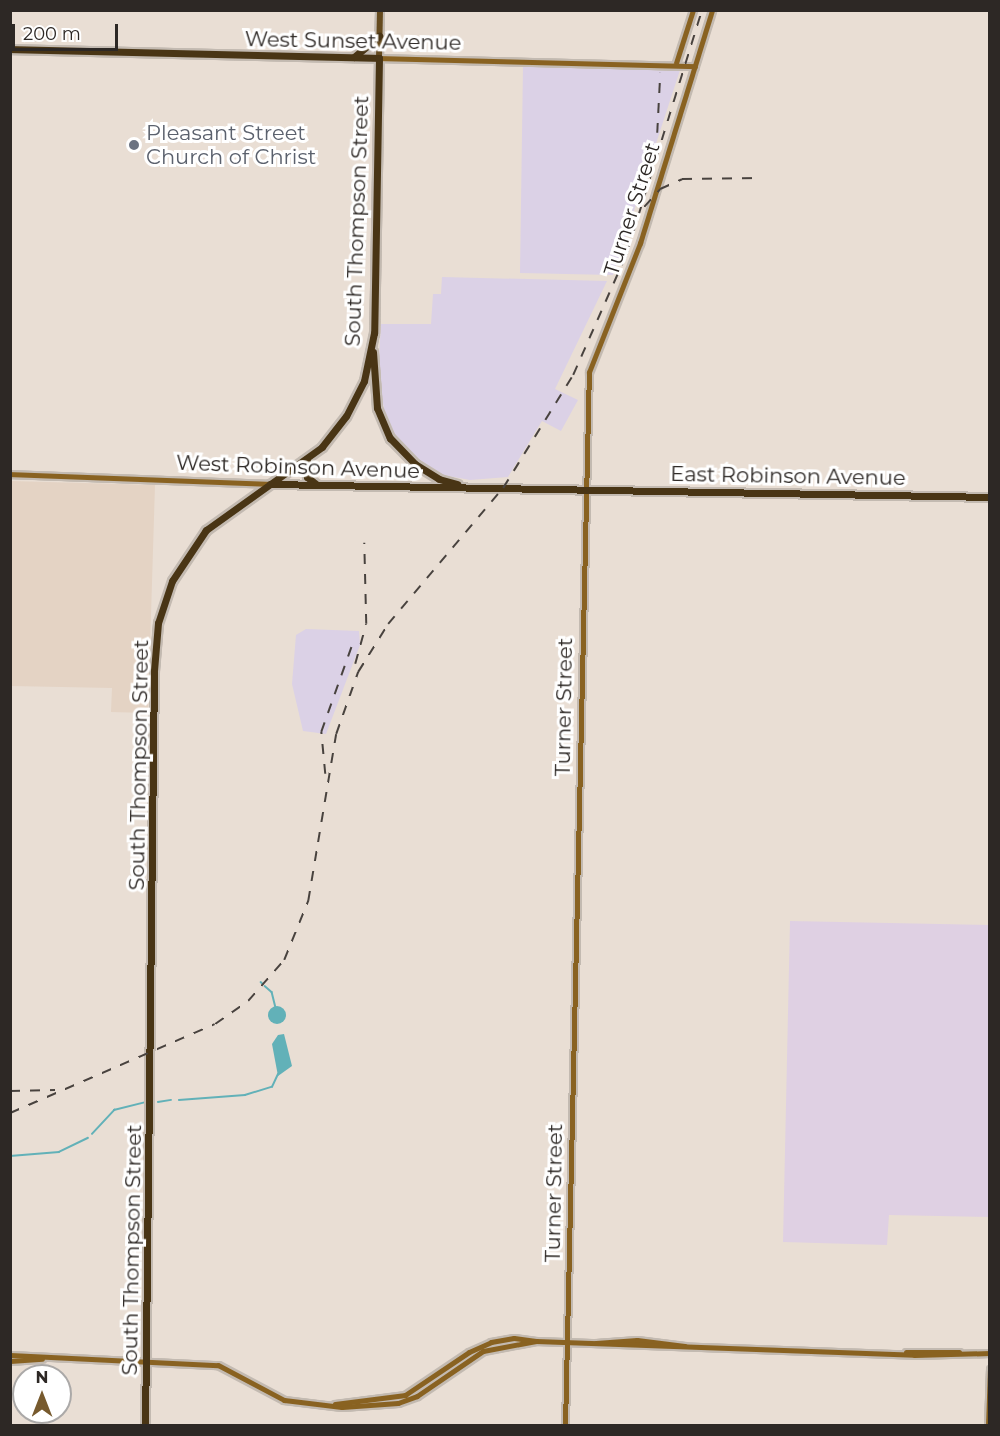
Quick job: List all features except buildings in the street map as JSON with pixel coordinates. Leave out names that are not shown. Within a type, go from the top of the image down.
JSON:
[{"type":"highway","points":[[352,58],[366,51],[379,36]]},
{"type":"highway","name":"West Sunset Avenue","points":[[10,49],[379,58]]},
{"type":"highway","name":"South Thompson Street","points":[[145,1425],[155,641],[166,595],[192,547],[225,513],[308,459],[336,429],[364,381],[373,343],[379,58]]},
{"type":"highway","points":[[373,343],[375,388],[380,417],[390,438],[427,472],[471,487]]},
{"type":"highway","points":[[364,381],[375,388]]},
{"type":"highway","points":[[308,459],[306,477],[322,485]]},
{"type":"highway","points":[[427,472],[427,487]]},
{"type":"highway","name":"West Robinson Avenue","points":[[270,484],[585,489]]},
{"type":"highway","name":"East Robinson Avenue","points":[[585,489],[990,497]]},
{"type":"main road","name":"South Thompson Street","points":[[379,58],[380,10]]},
{"type":"street","points":[[676,63],[693,10]]},
{"type":"street","name":"Turner Street","points":[[565,1425],[585,489],[590,365],[627,280],[712,10]]},
{"type":"street","name":"West Sunset Avenue","points":[[379,58],[676,63],[695,66]]},
{"type":"street","name":"West Robinson Avenue","points":[[10,474],[270,484]]},
{"type":"street","points":[[10,1361],[42,1359],[218,1365],[284,1401],[333,1404],[398,1403],[417,1396],[483,1351],[536,1341],[990,1353]]},
{"type":"street","points":[[10,1355],[42,1359]]},
{"type":"street","points":[[988,1425],[990,1369]]},
{"type":"shaded area","points":[[523,66],[681,67],[613,275],[520,273]]},
{"type":"shaded area","points":[[442,277],[607,281],[555,389],[578,400],[561,431],[542,421],[508,477],[470,480],[437,474],[411,455],[393,432],[384,409],[378,374],[381,324],[431,324],[433,294],[441,294]]},
{"type":"shaded area","points":[[11,481],[155,485],[148,713],[111,712],[112,688],[11,686]]},
{"type":"shaded area","points":[[306,629],[359,631],[360,645],[326,734],[303,731],[292,684],[296,635]]},
{"type":"shaded area","points":[[790,921],[989,925],[989,1217],[889,1215],[887,1245],[783,1242]]},
{"type":"water","points":[[277,1006],[283,1009],[286,1015],[283,1021],[277,1024],[271,1021],[268,1015],[271,1009]]},
{"type":"water","points":[[284,1034],[292,1066],[278,1076],[272,1044],[278,1035]]},
{"type":"waterway","points":[[265,986],[272,992],[276,1008]]},
{"type":"waterway","points":[[179,1100],[245,1095],[272,1087],[278,1074]]},
{"type":"waterway","points":[[158,1102],[171,1100]]},
{"type":"waterway","points":[[92,1134],[114,1110],[145,1102]]},
{"type":"waterway","points":[[10,1156],[59,1152],[88,1138]]},
{"type":"railway","points":[[10,1113],[215,1024],[248,1001],[284,960],[308,901],[336,734],[358,672],[388,624],[503,488],[573,375],[626,255],[702,10]]},
{"type":"railway","points":[[657,133],[660,73]]},
{"type":"railway","points":[[644,207],[660,189],[682,179],[761,178]]},
{"type":"railway","points":[[355,664],[366,624],[364,543]]},
{"type":"railway","points":[[325,774],[321,732],[352,645]]},
{"type":"railway","points":[[10,1091],[55,1090]]},
{"type":"place","name":"Pleasant Street Church of Christ","points":[[134,145]]}]
